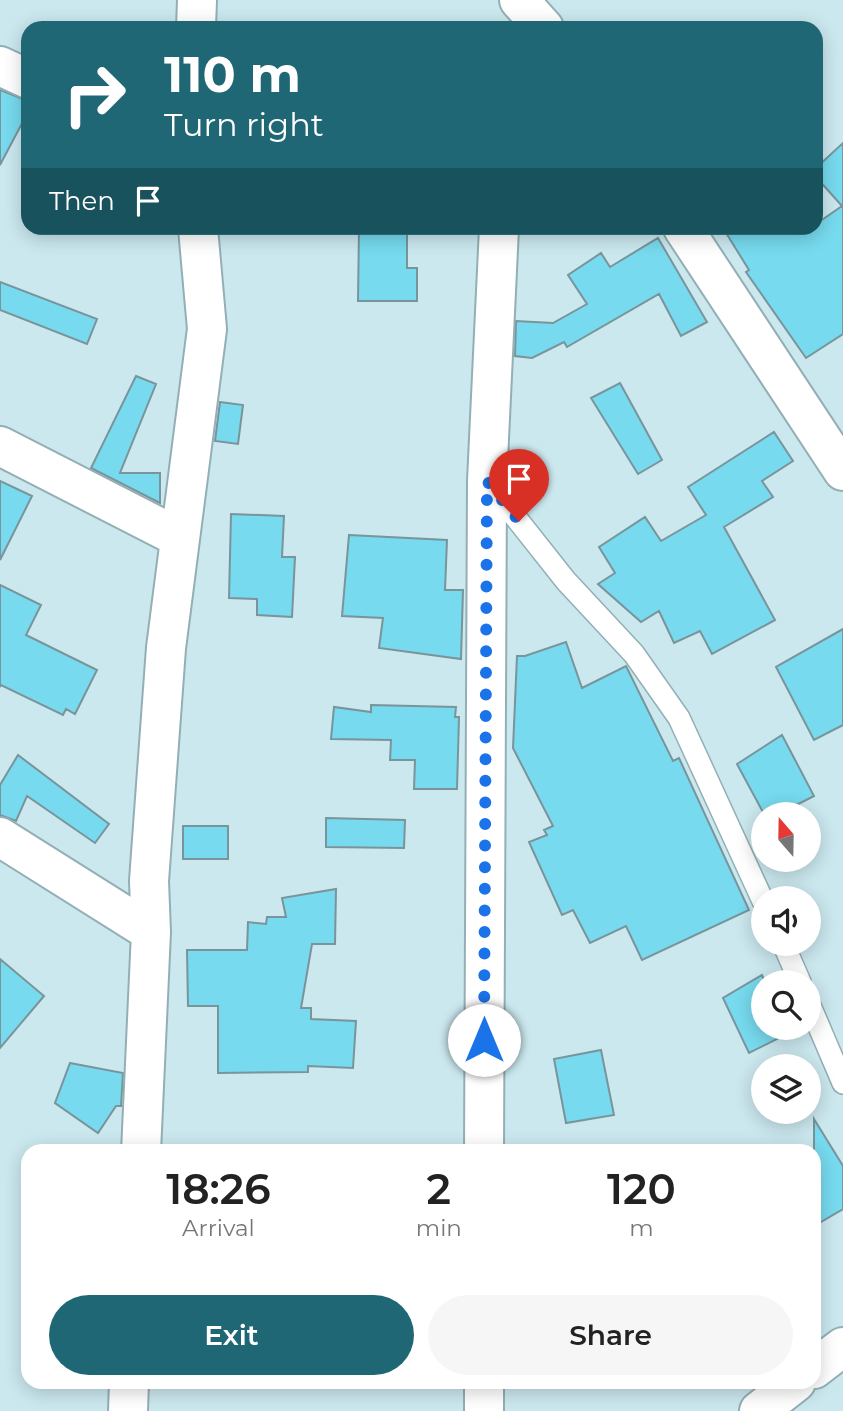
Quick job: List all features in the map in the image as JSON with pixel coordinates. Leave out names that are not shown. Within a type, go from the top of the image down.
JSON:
[{"type":"street","points":[[196,21],[197,0]]},
{"type":"street","points":[[508,21],[510,0]]},
{"type":"street","points":[[519,0],[538,21]]},
{"type":"street","points":[[0,66],[21,76]]},
{"type":"street","points":[[141,1144],[151,933],[149,881],[166,648],[207,329],[199,235]]},
{"type":"street","points":[[484,1144],[487,481],[499,235]]},
{"type":"street","points":[[688,235],[843,471]]},
{"type":"street","points":[[0,446],[180,538]]},
{"type":"street","points":[[0,837],[151,933]]},
{"type":"street","points":[[821,1364],[843,1347]]},
{"type":"street","points":[[128,1411],[130,1389]]},
{"type":"street","points":[[484,1389],[484,1411]]},
{"type":"street","points":[[759,1411],[787,1389]]},
{"type":"lane","points":[[487,481],[566,580],[635,654],[678,718],[756,886]]},
{"type":"lane","points":[[821,1031],[843,1083]]},
{"type":"building","points":[[0,90],[21,98],[21,125],[0,165]]},
{"type":"building","points":[[843,143],[843,334],[806,358],[746,272],[749,270],[727,235],[823,235],[823,219],[842,206],[823,185],[823,162]]},
{"type":"building","points":[[359,235],[407,235],[407,268],[417,268],[417,301],[358,301]]},
{"type":"building","points":[[658,238],[707,322],[681,336],[659,294],[567,347],[564,342],[532,358],[515,356],[516,321],[553,323],[587,304],[568,275],[601,253],[610,267]]},
{"type":"building","points":[[0,282],[97,319],[87,344],[0,310]]},
{"type":"building","points":[[136,376],[156,384],[120,473],[160,473],[160,503],[91,468]]},
{"type":"building","points":[[620,383],[662,460],[638,474],[591,398]]},
{"type":"building","points":[[220,402],[243,405],[238,444],[215,441]]},
{"type":"building","points":[[774,432],[793,461],[762,481],[773,497],[724,527],[775,620],[712,654],[700,631],[674,643],[659,611],[641,622],[598,584],[615,573],[599,547],[645,517],[661,541],[706,515],[688,487]]},
{"type":"building","points":[[0,481],[32,496],[0,560]]},
{"type":"building","points":[[231,514],[284,516],[282,557],[295,557],[292,617],[257,615],[257,599],[229,598]]},
{"type":"building","points":[[349,535],[447,540],[445,590],[463,590],[461,659],[379,648],[383,618],[342,616]]},
{"type":"building","points":[[0,585],[41,605],[26,635],[97,670],[75,714],[66,709],[63,715],[1,685],[0,687]]},
{"type":"building","points":[[843,629],[843,725],[814,740],[776,667]]},
{"type":"building","points":[[566,642],[582,688],[626,666],[673,761],[679,758],[749,910],[642,960],[626,926],[590,943],[573,910],[562,915],[529,842],[547,835],[544,830],[553,826],[513,748],[517,656],[525,656]]},
{"type":"building","points":[[371,705],[456,707],[455,717],[459,717],[457,789],[414,789],[415,760],[390,760],[391,740],[331,739],[334,707],[371,712]]},
{"type":"building","points":[[782,735],[814,796],[802,802],[758,802],[737,764]]},
{"type":"building","points":[[18,755],[109,824],[95,843],[27,796],[16,821],[0,815],[0,785]]},
{"type":"building","points":[[326,818],[405,820],[404,848],[326,847]]},
{"type":"building","points":[[183,826],[228,826],[228,859],[183,859]]},
{"type":"building","points":[[336,889],[335,944],[312,944],[301,1008],[311,1008],[311,1019],[356,1021],[353,1068],[308,1066],[308,1072],[218,1073],[218,1006],[188,1006],[187,950],[247,950],[248,922],[266,924],[267,917],[286,917],[282,898]]},
{"type":"building","points":[[0,959],[44,996],[0,1048]]},
{"type":"building","points":[[751,981],[751,1040],[775,1040],[749,1053],[723,998]]},
{"type":"building","points":[[601,1050],[614,1115],[566,1123],[554,1059]]},
{"type":"building","points":[[70,1063],[123,1073],[121,1106],[116,1106],[98,1133],[55,1103]]},
{"type":"building","points":[[814,1124],[817,1124],[843,1166],[843,1209],[821,1222],[821,1144],[814,1144]]},
{"type":"route","points":[[484,1040],[487,481],[519,521]]}]
